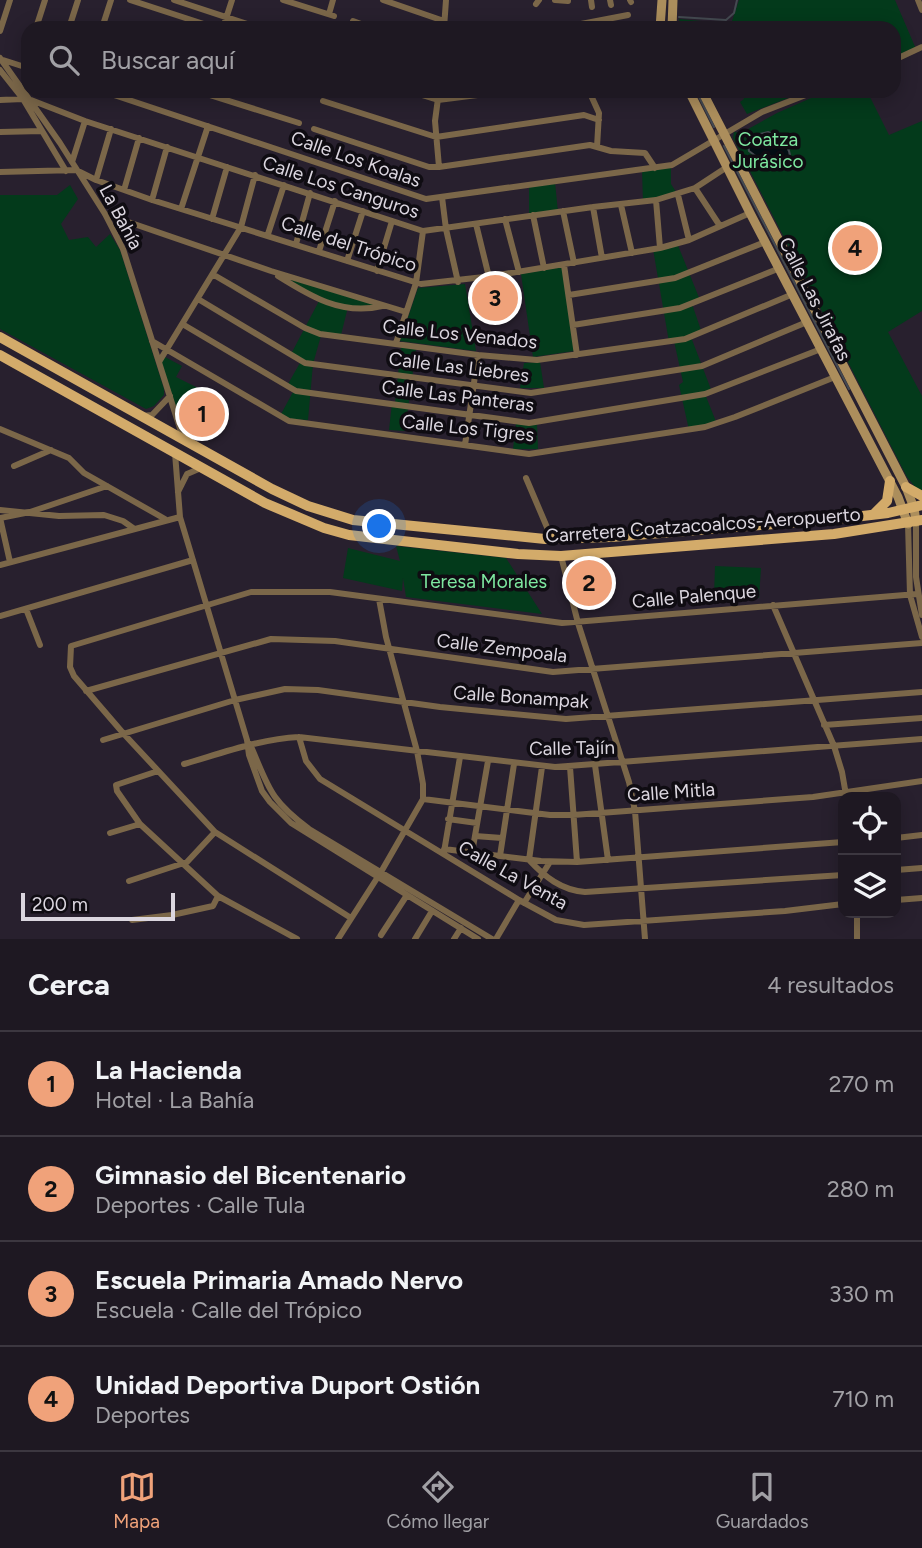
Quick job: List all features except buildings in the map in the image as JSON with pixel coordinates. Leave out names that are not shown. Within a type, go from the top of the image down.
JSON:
[{"type":"main road","points":[[660,21],[662,0]]},
{"type":"main road","points":[[672,21],[673,0]]},
{"type":"main road","name":"Calle Las Jirafas","points":[[692,98],[890,481],[913,508]]},
{"type":"main road","name":"Calle Las Jirafas","points":[[706,98],[906,487],[915,522]]},
{"type":"main road","name":"Carretera Coatzacoalcos-Aeropuerto","points":[[0,337],[272,489],[330,514],[353,520],[552,539],[825,520],[913,508]]},
{"type":"main road","name":"Carretera Coatzacoalcos-Aeropuerto","points":[[0,355],[265,503],[304,521],[337,531],[517,554],[561,556],[834,534],[915,522]]},
{"type":"main road","points":[[68,394],[70,385],[76,380]]},
{"type":"main road","points":[[847,400],[858,394]]},
{"type":"main road","points":[[873,515],[887,501],[890,481]]},
{"type":"main road","points":[[906,487],[922,496]]},
{"type":"main road","points":[[265,503],[272,489]]},
{"type":"main road","points":[[758,540],[817,530],[823,527],[825,520]]},
{"type":"main road","points":[[420,543],[422,528]]},
{"type":"main road","points":[[641,550],[647,542],[645,534]]},
{"type":"street","points":[[0,31],[10,0]]},
{"type":"street","points":[[38,21],[45,0]]},
{"type":"street","points":[[71,21],[78,0]]},
{"type":"street","points":[[104,21],[111,0]]},
{"type":"street","points":[[130,0],[194,21]]},
{"type":"street","points":[[174,0],[236,21]]},
{"type":"street","points":[[225,21],[232,0]]},
{"type":"street","points":[[283,0],[331,15],[333,0]]},
{"type":"street","points":[[383,0],[434,21]]},
{"type":"street","points":[[444,21],[446,0]]},
{"type":"street","points":[[555,0],[568,0],[568,10]]},
{"type":"street","points":[[597,21],[628,15]]},
{"type":"street","points":[[901,56],[920,47]]},
{"type":"street","points":[[21,66],[1,59],[2,71],[21,93]]},
{"type":"street","name":"Calle Los Koalas","points":[[123,98],[426,199],[671,165],[762,112],[798,98]]},
{"type":"street","points":[[220,98],[299,124]]},
{"type":"street","points":[[432,98],[454,98]]},
{"type":"street","points":[[593,98],[598,107],[597,147]]},
{"type":"street","points":[[0,100],[27,100],[66,171]]},
{"type":"street","name":"Calle Los Canguros","points":[[27,100],[423,231],[656,200],[695,188],[727,167]]},
{"type":"street","name":"La Bahía","points":[[27,100],[72,163],[123,249],[183,438]]},
{"type":"street","points":[[438,100],[436,137],[439,167]]},
{"type":"street","points":[[323,101],[436,137],[584,115],[599,120]]},
{"type":"street","points":[[72,163],[85,121]]},
{"type":"street","points":[[181,209],[208,126]]},
{"type":"street","points":[[96,180],[111,129]]},
{"type":"street","points":[[314,129],[429,167],[590,145],[626,153],[645,153],[655,168]]},
{"type":"street","points":[[0,132],[42,131]]},
{"type":"street","points":[[124,190],[139,138]]},
{"type":"street","points":[[152,200],[167,148]]},
{"type":"street","points":[[212,219],[227,167]]},
{"type":"street","points":[[0,172],[76,170]]},
{"type":"street","name":"Calle del Trópico","points":[[76,170],[152,200],[268,234],[416,283],[458,282],[632,253],[689,240],[750,213]]},
{"type":"street","points":[[159,362],[241,227],[255,175]]},
{"type":"street","points":[[268,234],[284,185]]},
{"type":"street","points":[[695,188],[720,226]]},
{"type":"street","points":[[296,244],[310,193]]},
{"type":"street","points":[[678,195],[689,240]]},
{"type":"street","points":[[442,197],[458,282]]},
{"type":"street","points":[[656,200],[660,247]]},
{"type":"street","points":[[319,251],[335,201]]},
{"type":"street","points":[[621,205],[632,253]]},
{"type":"street","points":[[593,207],[602,258]]},
{"type":"street","points":[[346,261],[363,211]]},
{"type":"street","points":[[563,211],[575,263]]},
{"type":"street","points":[[104,214],[271,271],[406,312]]},
{"type":"street","points":[[533,215],[544,268]]},
{"type":"street","points":[[505,219],[520,272]]},
{"type":"street","points":[[377,271],[392,221]]},
{"type":"street","points":[[476,224],[489,277]]},
{"type":"street","points":[[397,343],[416,283],[423,231]]},
{"type":"street","points":[[569,295],[675,278],[765,242]]},
{"type":"street","points":[[564,265],[577,355]]},
{"type":"street","points":[[573,324],[680,308],[780,268]]},
{"type":"street","points":[[271,271],[308,295],[332,305],[364,309],[384,306]]},
{"type":"street","name":"Calle Los Venados","points":[[214,275],[311,331],[524,360],[685,339],[793,294]]},
{"type":"street","name":"Calle Las Liebres","points":[[198,299],[302,362],[531,393],[702,366],[807,322]]},
{"type":"street","name":"Calle Las Panteras","points":[[184,324],[296,391],[534,423],[695,396],[740,382],[821,349]]},
{"type":"street","name":"Calle Los Tigres","points":[[152,341],[289,421],[537,453],[705,427],[835,377]]},
{"type":"street","points":[[465,445],[478,355]]},
{"type":"street","points":[[140,416],[152,415],[170,396]]},
{"type":"street","points":[[0,429],[69,458],[83,473],[165,519]]},
{"type":"street","points":[[14,466],[51,450]]},
{"type":"street","points":[[175,453],[180,516],[262,791],[281,814],[307,835],[494,939],[550,862]]},
{"type":"street","points":[[178,497],[179,486],[187,474],[201,468]]},
{"type":"street","points":[[526,478],[552,539]]},
{"type":"street","points":[[10,562],[0,519],[30,512],[107,486]]},
{"type":"street","points":[[0,510],[59,516],[104,515],[123,521],[133,528]]},
{"type":"street","points":[[0,565],[180,516]]},
{"type":"street","points":[[915,522],[914,594],[922,637]]},
{"type":"street","points":[[561,556],[578,623],[625,763],[635,811],[645,939]]},
{"type":"street","points":[[0,616],[193,560]]},
{"type":"street","name":"Calle Palenque","points":[[86,691],[70,667],[71,646],[251,592],[321,592],[578,623],[914,594]]},
{"type":"street","points":[[914,594],[922,615]]},
{"type":"street","points":[[338,939],[423,799],[417,751],[389,650],[379,599]]},
{"type":"street","points":[[773,605],[834,746],[845,792]]},
{"type":"street","points":[[26,609],[40,645]]},
{"type":"street","name":"Calle Zempoala","points":[[86,691],[271,639],[317,640],[553,672],[922,643]]},
{"type":"street","name":"Calle Bonampak","points":[[103,740],[235,700],[285,689],[546,719],[609,717],[922,692]]},
{"type":"street","points":[[86,691],[215,832],[351,918]]},
{"type":"street","points":[[824,725],[922,718]]},
{"type":"street","name":"Calle Tajín","points":[[184,764],[248,743],[299,737],[542,767],[625,763],[922,739]]},
{"type":"street","name":"Calle La Venta","points":[[299,737],[306,761],[320,779],[556,920],[584,925],[838,904]]},
{"type":"street","points":[[460,757],[450,803],[444,851],[550,862],[577,862],[838,842]]},
{"type":"street","points":[[472,853],[488,761]]},
{"type":"street","points":[[500,856],[514,764]]},
{"type":"street","points":[[595,765],[607,860]]},
{"type":"street","points":[[529,860],[542,767]]},
{"type":"street","points":[[570,767],[577,862]]},
{"type":"street","points":[[158,771],[116,785],[117,791],[141,824],[218,896],[297,939]]},
{"type":"street","name":"Calle Mitla","points":[[862,792],[922,781]]},
{"type":"street","name":"Calle Mitla","points":[[423,799],[506,810],[573,815],[838,796]]},
{"type":"street","points":[[448,820],[477,822]]},
{"type":"street","points":[[110,833],[141,824]]},
{"type":"street","points":[[130,881],[183,864],[215,832]]},
{"type":"street","points":[[475,835],[502,838]]},
{"type":"street","points":[[901,837],[922,835]]},
{"type":"street","points":[[529,860],[559,885],[578,892],[838,875]]},
{"type":"street","points":[[901,870],[922,868]]},
{"type":"street","points":[[379,875],[478,939]]},
{"type":"street","points":[[381,935],[407,895]]},
{"type":"street","points":[[132,920],[213,906],[218,896]]},
{"type":"street","points":[[901,900],[922,898]]},
{"type":"street","points":[[415,939],[432,911]]},
{"type":"street","points":[[856,918],[857,939]]},
{"type":"street","points":[[454,939],[461,928]]},
{"type":"green space","points":[[739,0],[895,0],[916,49],[901,54],[901,21],[732,21]]},
{"type":"green space","points":[[788,98],[747,114],[740,102],[744,99]]},
{"type":"green space","name":"Coatza Jurásico","points":[[811,98],[870,98],[889,135],[922,121],[922,311],[888,332],[922,396],[922,491],[907,477],[733,138],[734,132],[741,133]]},
{"type":"green space","points":[[671,165],[671,184],[678,195],[643,203],[642,169]]},
{"type":"green space","points":[[555,182],[558,212],[529,216],[529,186]]},
{"type":"green space","points":[[70,185],[78,199],[61,224],[69,240],[88,237],[96,247],[110,234],[120,250],[164,389],[164,395],[154,406],[146,409],[0,329],[0,195],[57,195]]},
{"type":"green space","points":[[677,243],[700,300],[692,304],[702,333],[691,337],[712,392],[705,394],[717,424],[689,430],[679,385],[683,382],[674,341],[669,342],[653,249]]},
{"type":"green space","points":[[562,267],[574,351],[533,357],[521,274]]},
{"type":"green space","points":[[288,278],[377,305],[348,307],[341,335],[322,332],[313,364],[308,420],[291,419],[281,414],[293,392],[288,384],[301,361],[291,354],[319,301]]},
{"type":"green space","points":[[465,284],[476,351],[400,341],[418,288]]},
{"type":"green space","points":[[401,347],[416,349],[405,431],[389,430]]},
{"type":"green space","points":[[165,357],[182,366],[176,377],[200,389],[181,423],[160,364]]},
{"type":"green space","points":[[540,362],[544,388],[520,388],[524,363]]},
{"type":"green space","points":[[516,423],[537,424],[538,449],[513,449]]},
{"type":"green space","name":"Teresa Morales","points":[[396,546],[506,558],[542,614],[406,597],[403,578],[402,591],[343,578],[348,548],[400,561]]},
{"type":"green space","points":[[715,566],[761,568],[759,598],[714,596]]},
{"type":"shaded area","points":[[768,132],[779,137],[789,151],[787,168],[778,167],[770,156],[757,157],[749,151],[751,136]]},
{"type":"waterway","points":[[679,17],[726,20],[734,13],[737,0]]},
{"type":"waterway","points":[[700,98],[714,127]]},
{"type":"waterway","points":[[724,146],[849,389]]},
{"type":"place","name":"Unidad Deportiva Duport Ostión","points":[[855,248]]},
{"type":"place","name":"Escuela Primaria Amado Nervo","points":[[495,298]]},
{"type":"place","name":"La Hacienda","points":[[202,414]]},
{"type":"place","name":"Gimnasio del Bicentenario","points":[[589,583]]}]
